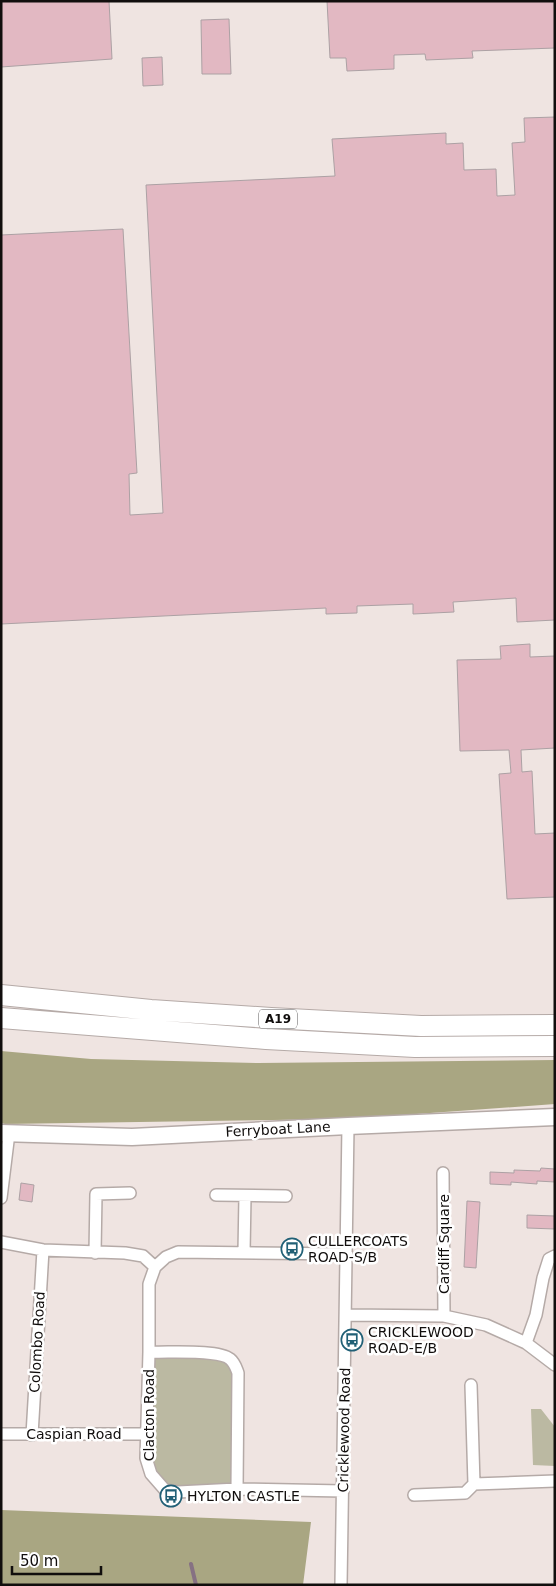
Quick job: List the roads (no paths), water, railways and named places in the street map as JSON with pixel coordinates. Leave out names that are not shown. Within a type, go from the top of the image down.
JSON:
[{"type":"highway","name":"A19","points":[[1,996],[151,1010],[422,1026],[555,1025]]},
{"type":"highway","name":"A19","points":[[1,1018],[266,1039],[415,1047],[555,1046]]},
{"type":"street","name":"Ferryboat Lane","points":[[5,1133],[132,1137],[555,1117]]},
{"type":"street","name":"Cricklewood Road","points":[[341,1585],[348,1126]]},
{"type":"street","points":[[1,1198],[5,1133]]},
{"type":"street","name":"Cardiff Square","points":[[443,1173],[444,1316]]},
{"type":"street","points":[[95,1253],[96,1194],[130,1193]]},
{"type":"street","points":[[216,1195],[286,1196]]},
{"type":"street","points":[[244,1252],[245,1196]]},
{"type":"street","points":[[1,1242],[43,1250],[125,1253],[143,1256],[155,1267],[166,1257],[178,1252],[347,1254]]},
{"type":"street","name":"Colombo Road","points":[[32,1435],[43,1250]]},
{"type":"street","points":[[526,1343],[536,1315],[543,1278],[549,1259],[555,1256]]},
{"type":"street","name":"Clacton Road","points":[[155,1267],[149,1284],[146,1434],[146,1458],[151,1474],[165,1490],[178,1492],[237,1489],[343,1491]]},
{"type":"street","points":[[346,1315],[444,1316],[486,1325],[526,1343],[555,1365]]},
{"type":"street","name":"Clacton Road","points":[[149,1352],[215,1353],[229,1358],[234,1364],[238,1373],[237,1489]]},
{"type":"street","points":[[471,1385],[474,1484]]},
{"type":"street","name":"Caspian Road","points":[[1,1434],[146,1434]]},
{"type":"street","points":[[414,1494],[465,1493],[474,1484],[555,1481]]},
{"type":"waterway","points":[[191,1564],[196,1585]]},
{"type":"place","name":"CULLERCOATS ROAD-S/B","points":[[292,1249]]},
{"type":"place","name":"CRICKLEWOOD ROAD-E/B","points":[[352,1340]]},
{"type":"place","name":"HYLTON CASTLE","points":[[171,1496]]}]
